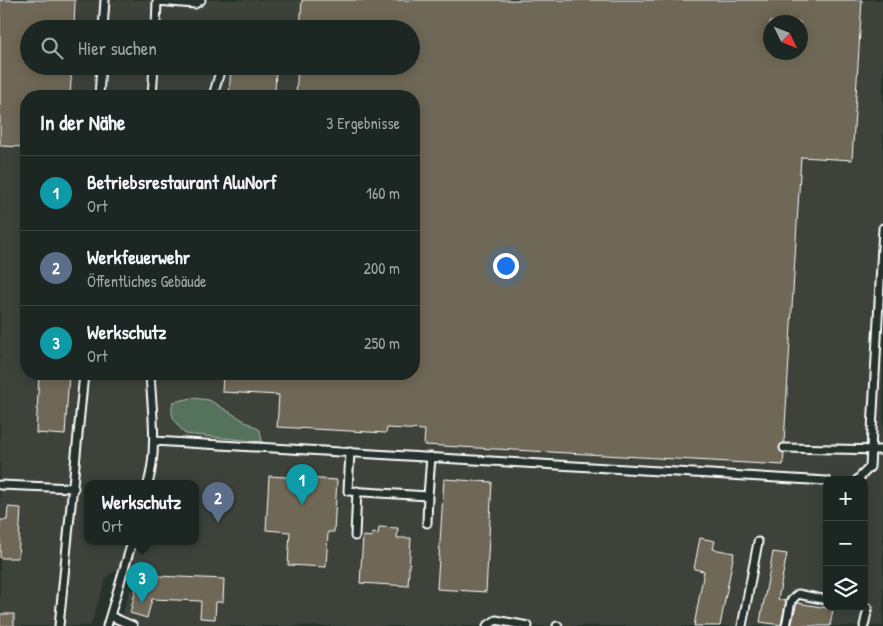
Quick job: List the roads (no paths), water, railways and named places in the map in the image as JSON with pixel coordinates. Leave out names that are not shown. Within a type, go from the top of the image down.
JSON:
[{"type":"lane","points":[[104,20],[105,0]]},
{"type":"lane","points":[[156,20],[157,1],[195,4],[201,0]]},
{"type":"lane","points":[[99,90],[100,75]]},
{"type":"lane","points":[[152,90],[153,75]]},
{"type":"lane","points":[[215,90],[219,75]]},
{"type":"lane","points":[[862,476],[870,468],[883,228]]},
{"type":"lane","points":[[59,626],[83,380]]},
{"type":"lane","points":[[149,480],[153,466],[154,441],[150,380]]},
{"type":"lane","points":[[154,441],[823,481]]},
{"type":"lane","points":[[784,448],[883,450]]},
{"type":"lane","points":[[350,452],[348,491],[428,496]]},
{"type":"lane","points":[[427,523],[431,457]]},
{"type":"lane","points":[[0,485],[74,488]]},
{"type":"lane","points":[[355,536],[357,492]]},
{"type":"lane","points":[[742,626],[758,542]]},
{"type":"lane","points":[[107,626],[131,545]]},
{"type":"lane","points":[[786,626],[791,601],[798,594],[823,599]]},
{"type":"lane","points":[[864,626],[867,611]]},
{"type":"lane","points":[[110,616],[133,626]]},
{"type":"lane","points":[[487,626],[496,620],[525,623]]},
{"type":"place","name":"Betriebsrestaurant AluNorf","points":[[302,505]]},
{"type":"place","name":"Werkfeuerwehr","points":[[218,523]]},
{"type":"place","name":"Werkschutz","points":[[142,603]]}]
